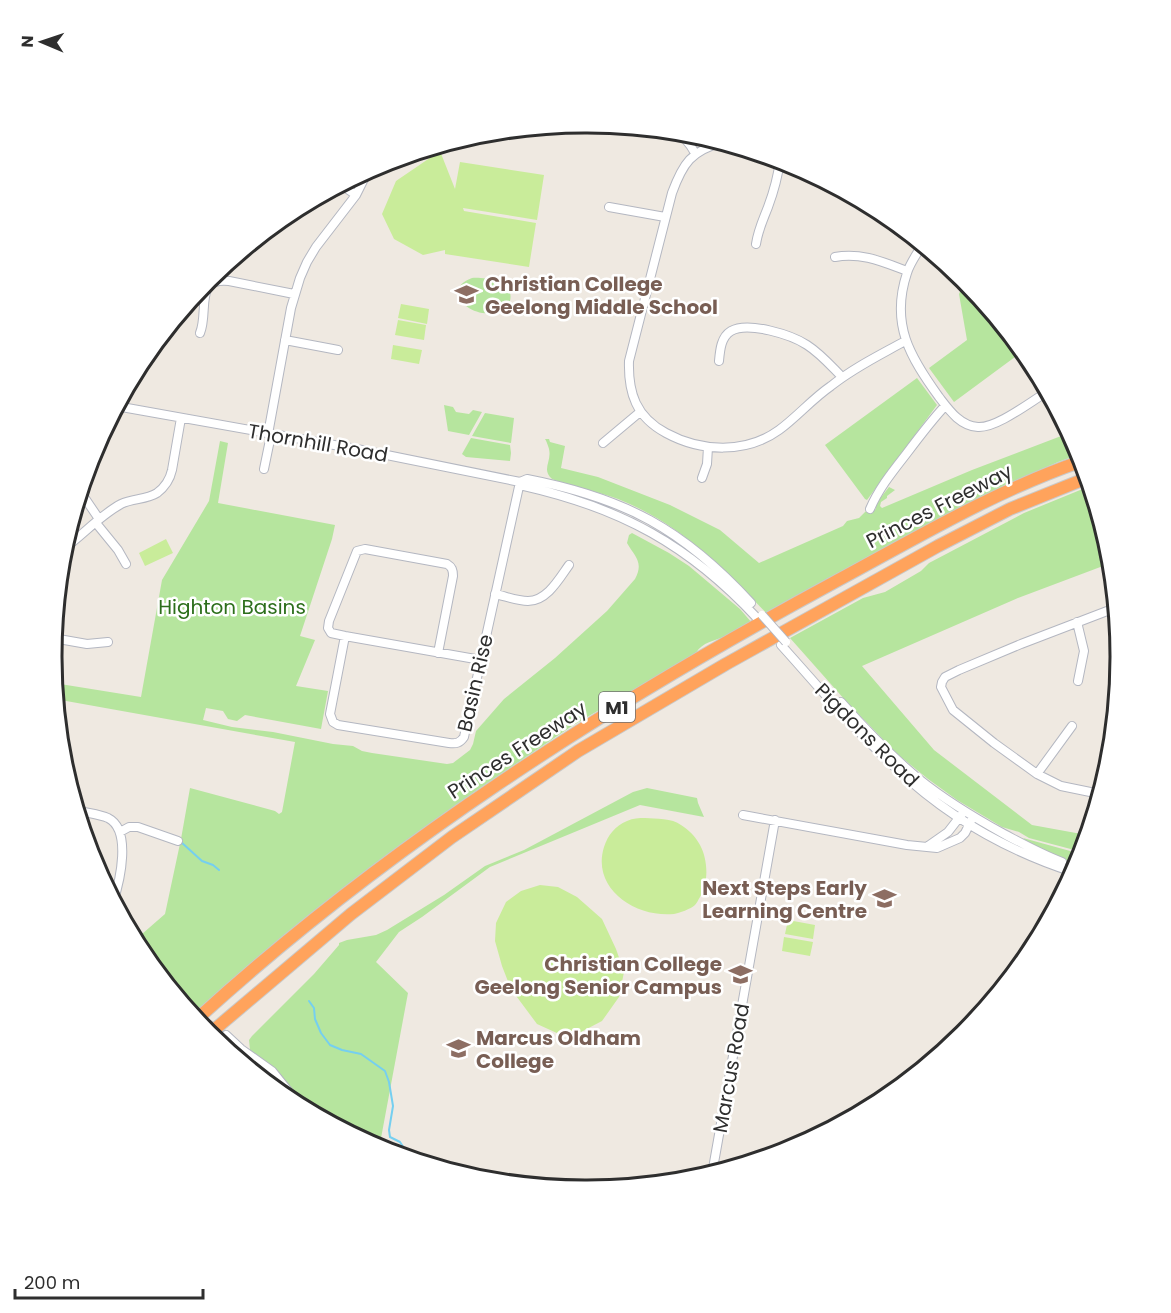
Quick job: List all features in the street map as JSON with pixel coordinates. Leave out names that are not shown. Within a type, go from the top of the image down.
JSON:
[{"type":"highway","name":"Princes Freeway","points":[[203,1014],[341,897],[466,806],[581,730],[697,660],[872,562],[999,495],[1073,464]]},
{"type":"highway","name":"Princes Freeway","points":[[216,1028],[370,900],[452,837],[578,752],[716,670],[919,556],[1010,509],[1079,481]]},
{"type":"street","points":[[690,143],[695,153]]},
{"type":"street","points":[[707,147],[695,153],[677,178],[629,361],[630,389],[640,412],[649,421],[676,439],[708,447],[731,448],[763,440],[777,432],[810,402],[842,378],[905,341]]},
{"type":"street","points":[[756,244],[757,231],[776,185],[779,169]]},
{"type":"street","points":[[264,469],[294,294],[316,247],[356,195],[362,183]]},
{"type":"street","points":[[349,190],[356,195]]},
{"type":"street","points":[[609,207],[665,217]]},
{"type":"street","points":[[918,252],[907,271],[902,290],[901,321],[909,352],[945,406],[969,425],[985,426],[1001,420],[1040,396]]},
{"type":"street","points":[[835,257],[861,256],[907,271]]},
{"type":"street","points":[[221,280],[294,294]]},
{"type":"street","points":[[200,333],[206,296]]},
{"type":"street","points":[[719,361],[721,347],[731,331],[745,328],[764,329],[797,339],[807,345],[842,378]]},
{"type":"street","points":[[285,340],[338,350]]},
{"type":"street","points":[[870,509],[877,494],[898,464],[945,406]]},
{"type":"street","name":"Thornhill Road","points":[[125,408],[362,450],[520,482],[524,486],[586,503],[622,517],[652,533],[706,569],[759,616],[784,644]]},
{"type":"street","points":[[603,443],[640,412]]},
{"type":"street","points":[[75,539],[122,503],[151,496],[164,487],[171,476],[181,418]]},
{"type":"street","points":[[702,478],[707,464],[708,447]]},
{"type":"street","name":"Basin Rise","points":[[345,636],[330,714],[333,722],[338,725],[458,743],[464,737],[520,482]]},
{"type":"street","points":[[85,500],[126,564]]},
{"type":"street","points":[[438,652],[453,576],[451,566],[365,549],[357,550],[328,621],[331,633],[480,660]]},
{"type":"street","points":[[495,594],[528,601],[541,597],[550,590],[569,565]]},
{"type":"street","points":[[1092,792],[1061,786],[1037,774],[952,710],[941,687],[945,677],[959,670],[1107,611]]},
{"type":"street","points":[[1077,622],[1084,651],[1078,681]]},
{"type":"street","points":[[62,640],[87,644],[108,642]]},
{"type":"street","name":"Pigdons Road","points":[[784,644],[858,730],[890,763],[929,796],[962,814],[996,840],[1064,869]]},
{"type":"street","points":[[1037,774],[1071,726]]},
{"type":"street","points":[[85,812],[108,818],[120,831],[122,845],[120,876],[117,889]]},
{"type":"street","points":[[743,814],[907,845],[939,848],[964,835],[971,820]]},
{"type":"street","points":[[928,846],[948,832],[962,814]]},
{"type":"street","name":"Marcus Road","points":[[714,1165],[775,820]]},
{"type":"street","name":"Pigdons Road","points":[[971,820],[1067,864]]},
{"type":"street","points":[[120,831],[129,827],[138,827],[178,841]]},
{"type":"street","points":[[226,1035],[272,1071],[281,1083]]},
{"type":"green space","points":[[441,153],[455,189],[460,162],[544,175],[537,220],[463,208],[464,211],[536,223],[529,267],[445,254],[445,250],[423,255],[394,239],[382,214],[396,181]]},
{"type":"green space","points":[[472,278],[484,278],[504,285],[510,294],[510,301],[506,307],[490,314],[480,313],[463,304],[458,290],[462,283]]},
{"type":"green space","points":[[960,291],[979,311],[1015,357],[954,402],[929,368],[967,340],[959,294]]},
{"type":"green space","points":[[401,304],[429,309],[427,324],[398,318]]},
{"type":"green space","points":[[398,320],[426,325],[424,340],[395,335]]},
{"type":"green space","points":[[393,345],[422,350],[419,364],[391,359]]},
{"type":"green space","points":[[917,378],[937,405],[867,500],[825,445]]},
{"type":"green space","points":[[444,405],[453,407],[456,412],[469,414],[473,410],[482,412],[469,435],[448,431]]},
{"type":"green space","points":[[485,413],[514,418],[511,443],[472,436]]},
{"type":"green space","points":[[1060,436],[1071,457],[989,493],[768,615],[735,580],[699,548],[661,521],[618,499],[552,479],[547,472],[550,454],[545,439],[565,446],[561,468],[598,477],[670,505],[720,530],[759,563],[843,526],[847,521],[859,518],[868,509],[872,511],[876,509],[876,499],[882,496],[889,487],[895,490],[881,502],[882,508]]},
{"type":"green space","points":[[471,438],[510,445],[510,461],[466,457],[462,454]]},
{"type":"green space","name":"Highton Basins","points":[[220,441],[228,443],[218,503],[335,525],[300,636],[315,640],[296,686],[328,691],[321,729],[245,715],[237,721],[228,719],[223,711],[206,708],[203,720],[232,727],[353,746],[372,753],[453,763],[470,750],[476,731],[504,699],[555,658],[607,611],[635,579],[639,564],[627,543],[632,533],[689,566],[740,609],[752,623],[705,644],[696,653],[572,726],[477,790],[351,882],[200,1011],[170,975],[142,934],[165,914],[190,788],[279,814],[282,812],[295,742],[64,701],[63,684],[141,697],[162,580],[209,501]]},
{"type":"green space","points":[[1082,489],[1092,521],[1101,567],[1018,598],[862,666],[934,750],[1032,825],[1079,834],[1073,850],[1029,838],[1002,827],[957,800],[928,779],[896,753],[790,638],[863,598],[885,592],[921,571],[929,563],[1024,513]]},
{"type":"green space","points":[[166,539],[173,553],[145,566],[139,553]]},
{"type":"green space","points":[[647,788],[697,798],[704,817],[640,805],[490,867],[399,932],[376,962],[408,993],[381,1139],[323,1110],[294,1092],[279,1081],[250,1050],[249,1040],[252,1036],[314,974],[339,943],[376,935],[387,930],[444,895],[485,866],[524,850],[633,792]]},
{"type":"green space","points":[[645,818],[664,819],[677,823],[692,834],[703,851],[706,864],[705,885],[696,903],[688,909],[674,914],[660,914],[632,906],[610,888],[604,876],[602,862],[604,847],[610,835],[619,825],[627,821]]},
{"type":"green space","points":[[1023,838],[1072,852],[1068,861],[1042,851]]},
{"type":"green space","points":[[540,885],[558,887],[577,897],[602,919],[624,972],[619,997],[602,1021],[579,1033],[559,1034],[537,1024],[511,989],[495,941],[496,923],[506,902],[521,891]]},
{"type":"green space","points":[[788,920],[815,925],[813,939],[785,934]]},
{"type":"green space","points":[[784,937],[813,942],[810,956],[782,951]]},
{"type":"waterway","points":[[181,842],[202,861],[219,870]]},
{"type":"waterway","points":[[309,1001],[314,1008],[315,1019],[321,1033],[330,1045],[361,1054],[385,1071],[393,1106],[390,1137],[400,1142],[404,1148]]},
{"type":"tunnel","points":[[218,1029],[226,1035]]},
{"type":"place","name":"Christian College Geelong Middle School","points":[[467,295]]},
{"type":"place","name":"Next Steps Early Learning Centre","points":[[885,899]]},
{"type":"place","name":"Christian College Geelong Senior Campus","points":[[740,975]]},
{"type":"place","name":"Marcus Oldham College","points":[[458,1049]]}]
